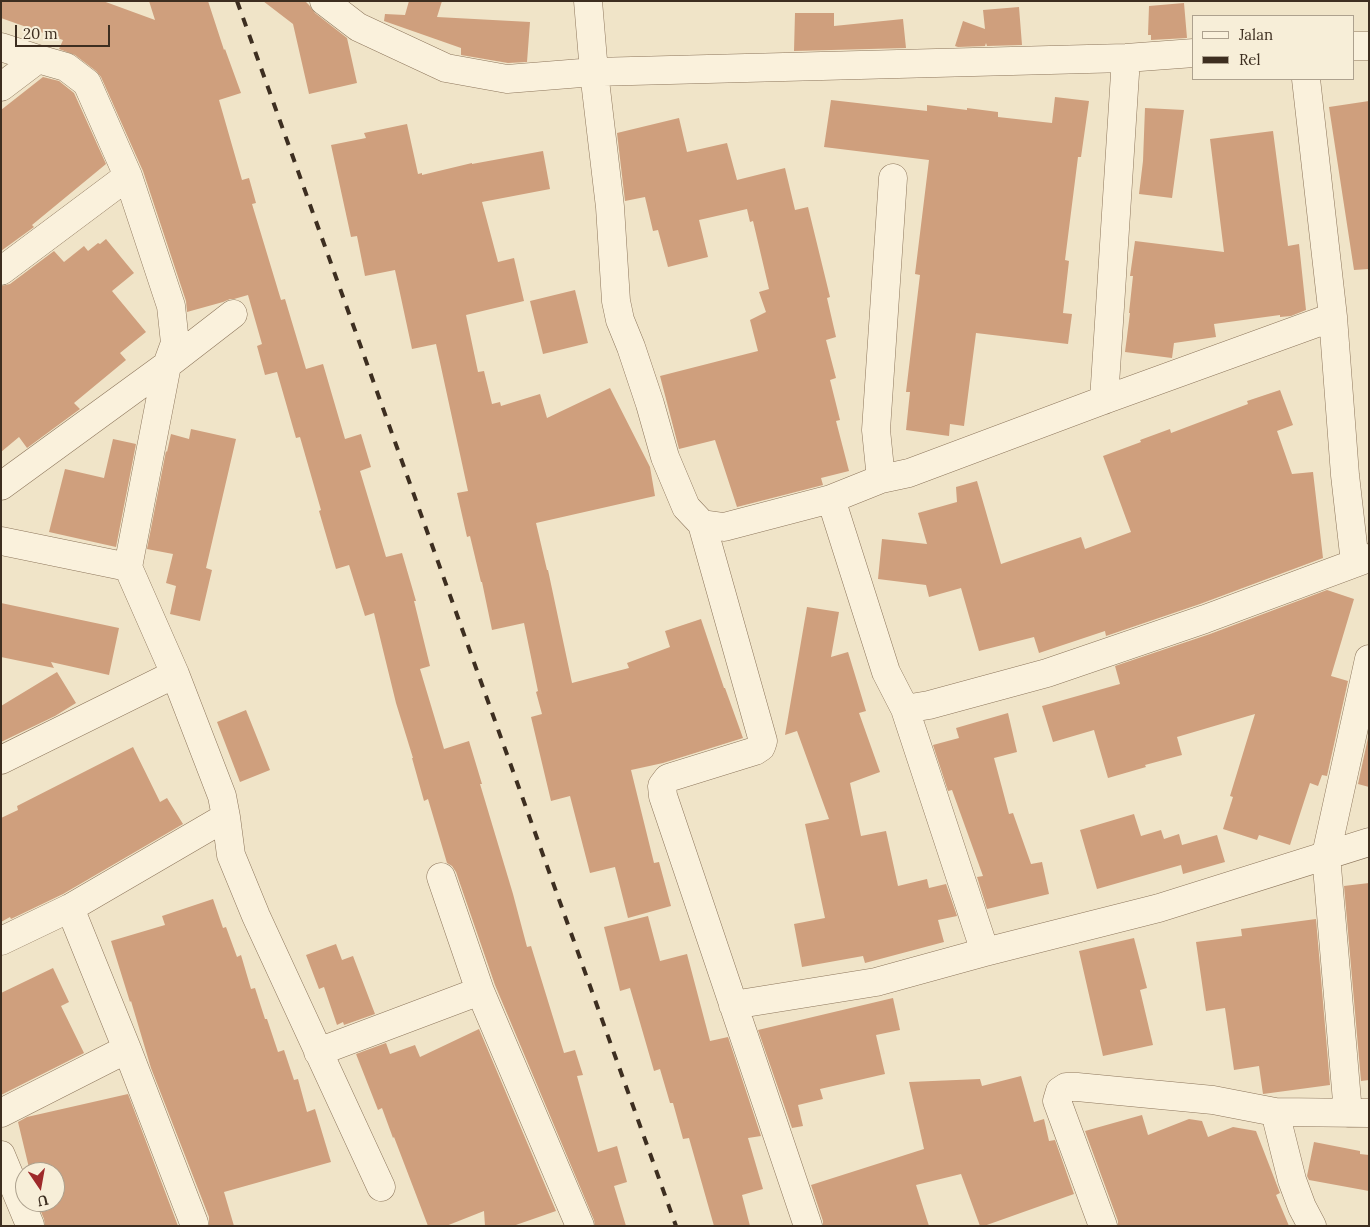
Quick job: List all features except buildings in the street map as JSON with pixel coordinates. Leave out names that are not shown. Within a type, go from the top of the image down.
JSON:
[{"type":"street","points":[[324,1],[358,28],[446,68],[507,79],[594,65],[1126,58],[1192,53]]},
{"type":"street","points":[[588,1],[610,207],[616,301],[620,320],[632,347],[665,457],[686,507],[702,524],[763,741],[761,747],[755,751],[668,778],[662,786],[808,1226]]},
{"type":"street","points":[[1355,46],[1369,46]]},
{"type":"street","points":[[1,47],[66,68],[87,83],[128,176],[171,306],[175,343],[166,366],[128,567],[175,674],[222,796],[231,855],[256,916],[381,1187]]},
{"type":"street","points":[[1104,400],[1126,58]]},
{"type":"street","points":[[1,87],[38,60]]},
{"type":"street","points":[[905,709],[929,705],[1047,673],[1205,619],[1362,561],[1345,465],[1333,317],[1306,80]]},
{"type":"street","points":[[1,271],[128,176]]},
{"type":"street","points":[[881,479],[876,430],[893,178]]},
{"type":"street","points":[[1,486],[166,366],[233,314]]},
{"type":"street","points":[[702,524],[724,527],[831,499],[881,479],[909,473],[1333,317]]},
{"type":"street","points":[[831,499],[886,672],[905,709],[985,952]]},
{"type":"street","points":[[1,540],[128,567]]},
{"type":"street","points":[[1103,1226],[1057,1101],[1060,1091],[1066,1088],[1077,1087],[1213,1100],[1275,1112],[1358,1113],[1326,855],[1369,659]]},
{"type":"street","points":[[1,760],[175,674]]},
{"type":"street","points":[[1,941],[70,908],[226,818]]},
{"type":"street","points":[[733,1004],[876,982],[1159,908],[1369,842]]},
{"type":"street","points":[[442,877],[480,991],[580,1226]]},
{"type":"street","points":[[70,908],[194,1223]]},
{"type":"street","points":[[318,1052],[480,991]]},
{"type":"street","points":[[1,1113],[127,1049]]},
{"type":"street","points":[[1275,1112],[1292,1180],[1302,1207],[1312,1226]]},
{"type":"street","points":[[1,1155],[30,1225]]},
{"type":"railway","points":[[237,1],[676,1226]]}]
